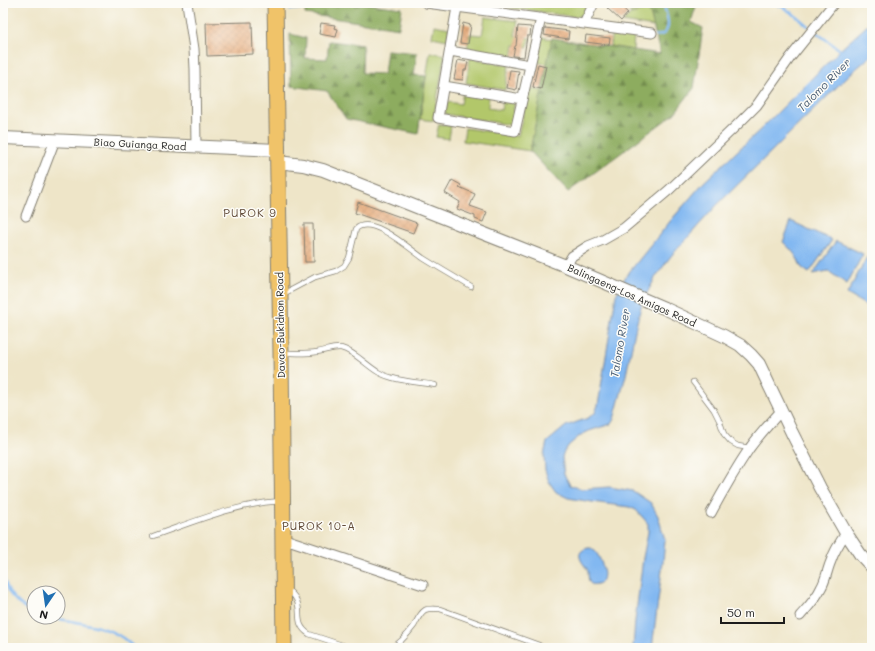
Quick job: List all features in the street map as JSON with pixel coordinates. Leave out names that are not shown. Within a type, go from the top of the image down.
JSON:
[{"type":"highway","name":"Davao-Bukidnon Road","points":[[275,3],[284,648]]},
{"type":"street","points":[[187,3],[194,49],[196,147]]},
{"type":"street","points":[[426,3],[652,33]]},
{"type":"street","points":[[584,24],[594,3]]},
{"type":"street","points":[[566,266],[572,256],[614,234],[629,223],[669,190],[733,130],[757,105],[790,58],[834,3]]},
{"type":"street","points":[[457,7],[438,118],[507,130],[515,131],[541,18]]},
{"type":"street","points":[[450,51],[530,65]]},
{"type":"street","points":[[444,86],[522,99]]},
{"type":"street","name":"Biao Guianga Road","points":[[3,138],[196,147],[278,156]]},
{"type":"street","points":[[26,216],[55,140]]},
{"type":"street","name":"Balingaeng-Los Amigos Road","points":[[278,156],[303,165],[330,172],[566,266],[664,308],[740,345],[759,364],[810,470],[846,533],[860,554],[872,568]]},
{"type":"street","points":[[711,513],[750,448],[781,411]]},
{"type":"street","points":[[800,616],[819,594],[835,550],[846,533]]},
{"type":"street","points":[[282,538],[423,585]]},
{"type":"lane","points":[[280,295],[315,277],[336,271],[344,266],[349,258],[356,229],[363,225],[381,229],[423,258],[472,287]]},
{"type":"lane","points":[[281,353],[307,353],[342,348],[387,376],[435,385]]},
{"type":"lane","points":[[693,382],[714,410],[724,434],[738,446],[750,448]]},
{"type":"lane","points":[[153,536],[228,510],[264,502],[282,501]]},
{"type":"lane","points":[[283,585],[296,599],[300,622],[304,630],[309,634],[351,648]]},
{"type":"lane","points":[[392,648],[404,638],[421,614],[425,610],[432,608],[440,609],[539,645]]},
{"type":"green space","points":[[305,3],[370,3],[402,8],[399,28],[305,14]]},
{"type":"green space","points":[[491,3],[588,3],[582,15],[577,17],[490,5]]},
{"type":"green space","points":[[627,3],[647,3],[654,27],[623,22],[630,14],[643,11],[630,13]]},
{"type":"green space","points":[[648,3],[697,3],[691,22],[703,28],[694,88],[674,114],[568,192],[530,151],[552,38],[660,54]]},
{"type":"green space","points":[[485,17],[518,21],[515,36],[530,38],[528,47],[514,45],[512,57],[467,49],[470,34],[482,35]]},
{"type":"green space","points":[[434,25],[449,28],[447,40],[432,37]]},
{"type":"green space","points":[[612,32],[634,35],[633,50],[610,46]]},
{"type":"green space","points":[[290,34],[306,38],[305,58],[327,59],[329,41],[363,45],[362,73],[384,74],[387,50],[417,53],[414,75],[426,76],[418,134],[346,119],[327,91],[291,86]]},
{"type":"green space","points":[[540,37],[552,39],[547,64],[535,62]]},
{"type":"green space","points":[[430,52],[445,55],[433,121],[420,119]]},
{"type":"green space","points":[[470,58],[509,65],[505,90],[466,83]]},
{"type":"green space","points":[[529,88],[542,91],[530,151],[463,141],[465,128],[518,136]]},
{"type":"green space","points":[[463,92],[489,96],[488,108],[501,110],[503,99],[515,101],[511,125],[445,114],[447,102],[461,104]]},
{"type":"green space","points":[[439,124],[451,126],[449,139],[436,137]]},
{"type":"water","name":"Talomo River","points":[[872,21],[872,55],[850,74],[717,205],[671,256],[655,278],[642,303],[626,375],[614,419],[611,424],[581,435],[569,445],[562,457],[564,474],[570,485],[581,489],[609,487],[633,491],[651,503],[658,516],[665,540],[652,648],[633,648],[635,621],[648,524],[636,510],[629,507],[568,498],[556,492],[549,482],[545,470],[544,455],[547,442],[566,426],[588,418],[595,413],[598,405],[616,295],[626,276],[704,182],[762,128],[840,50]]},
{"type":"water","points":[[791,221],[832,240],[809,273],[801,267],[794,253],[783,242]]},
{"type":"water","points":[[836,241],[863,254],[847,284],[828,271],[813,274]]},
{"type":"water","points":[[867,257],[872,260],[872,309],[847,294]]},
{"type":"water","points":[[588,548],[593,549],[599,557],[603,568],[603,579],[597,584],[591,584],[589,582],[588,571],[580,557],[581,552]]},
{"type":"building","points":[[612,3],[617,3],[628,13],[621,21],[607,8]]},
{"type":"building","points":[[252,22],[253,54],[207,56],[206,23]]},
{"type":"building","points":[[321,23],[335,25],[334,28],[338,29],[336,37],[319,34]]},
{"type":"building","points":[[463,23],[471,25],[468,44],[460,43]]},
{"type":"building","points":[[518,26],[531,27],[530,36],[527,36],[524,57],[513,56],[516,46]]},
{"type":"building","points":[[545,28],[569,31],[568,39],[544,35]]},
{"type":"building","points":[[586,35],[610,38],[609,45],[585,42]]},
{"type":"building","points":[[458,60],[468,62],[466,70],[464,70],[463,80],[454,79]]},
{"type":"building","points":[[538,64],[546,66],[541,89],[533,87]]},
{"type":"building","points":[[510,70],[519,71],[516,90],[507,88]]},
{"type":"building","points":[[452,180],[461,185],[459,187],[475,194],[470,206],[487,212],[483,222],[475,219],[475,216],[457,209],[460,202],[445,193]]},
{"type":"building","points":[[358,202],[417,223],[413,233],[355,213]]},
{"type":"building","points":[[304,224],[313,224],[314,262],[305,262]]},
{"type":"waterway","points":[[248,3],[260,6]]},
{"type":"waterway","points":[[290,9],[304,8],[317,3]]},
{"type":"waterway","points":[[655,36],[661,35],[665,32],[668,24],[668,18],[663,3]]},
{"type":"waterway","points":[[775,3],[793,13],[808,26]]},
{"type":"waterway","name":"Talomo River","points":[[817,33],[843,52]]},
{"type":"waterway","points":[[3,577],[9,592],[26,608]]},
{"type":"waterway","points":[[66,620],[106,629],[123,638],[135,648]]},
{"type":"district","name":"PUROK 9","points":[[250,213]]},
{"type":"district","name":"PUROK 10-A","points":[[319,526]]}]
